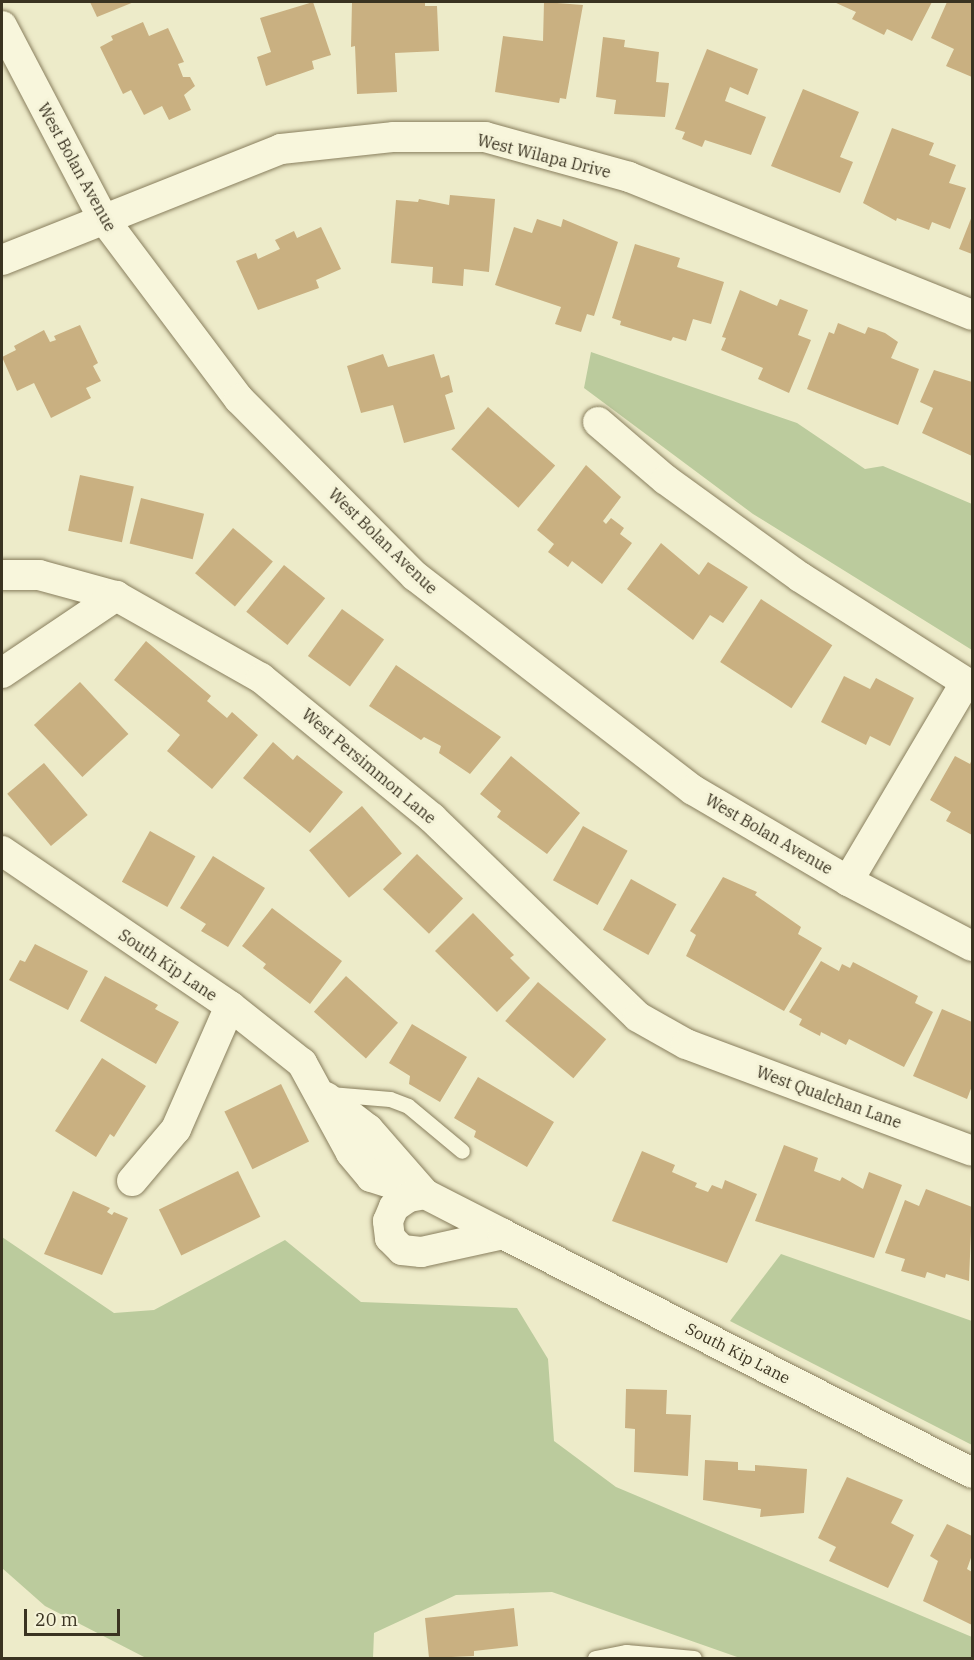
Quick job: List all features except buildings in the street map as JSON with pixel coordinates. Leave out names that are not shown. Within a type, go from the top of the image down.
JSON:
[{"type":"street","name":"West Bolan Avenue","points":[[2,26],[103,218],[239,399],[415,576],[693,790],[849,881],[972,946]]},
{"type":"street","name":"West Wilapa Drive","points":[[2,260],[103,218],[282,149],[394,137],[485,137],[629,177],[972,315]]},
{"type":"street","points":[[598,422],[666,480],[800,577],[969,684],[849,881]]},
{"type":"street","name":"West Persimmon Lane","points":[[2,574],[39,575],[116,596],[261,678],[432,818],[638,1017],[686,1044]]},
{"type":"street","points":[[2,673],[116,596]]},
{"type":"street","name":"South Kip Lane","points":[[2,851],[230,1006],[302,1063],[321,1094],[368,1130],[425,1194],[972,1473]]},
{"type":"street","points":[[132,1181],[176,1128],[230,1006]]},
{"type":"street","name":"West Qualchan Lane","points":[[686,1044],[972,1151]]},
{"type":"street","points":[[425,1194],[409,1197],[394,1207],[388,1221],[390,1238],[402,1250],[422,1252],[503,1234]]},
{"type":"lane","points":[[321,1094],[390,1100],[408,1106],[462,1151]]},
{"type":"lane","points":[[596,1659],[626,1652],[694,1659]]},
{"type":"green space","points":[[591,352],[797,423],[865,469],[883,466],[972,504],[972,650],[753,514],[584,388]]},
{"type":"green space","points":[[2,1237],[114,1313],[154,1310],[285,1240],[361,1302],[517,1308],[548,1359],[554,1441],[616,1487],[972,1637],[972,1658],[740,1658],[552,1592],[456,1595],[374,1633],[373,1658],[146,1658],[45,1606],[2,1568]]},
{"type":"green space","points":[[781,1254],[972,1321],[972,1445],[730,1321]]}]
